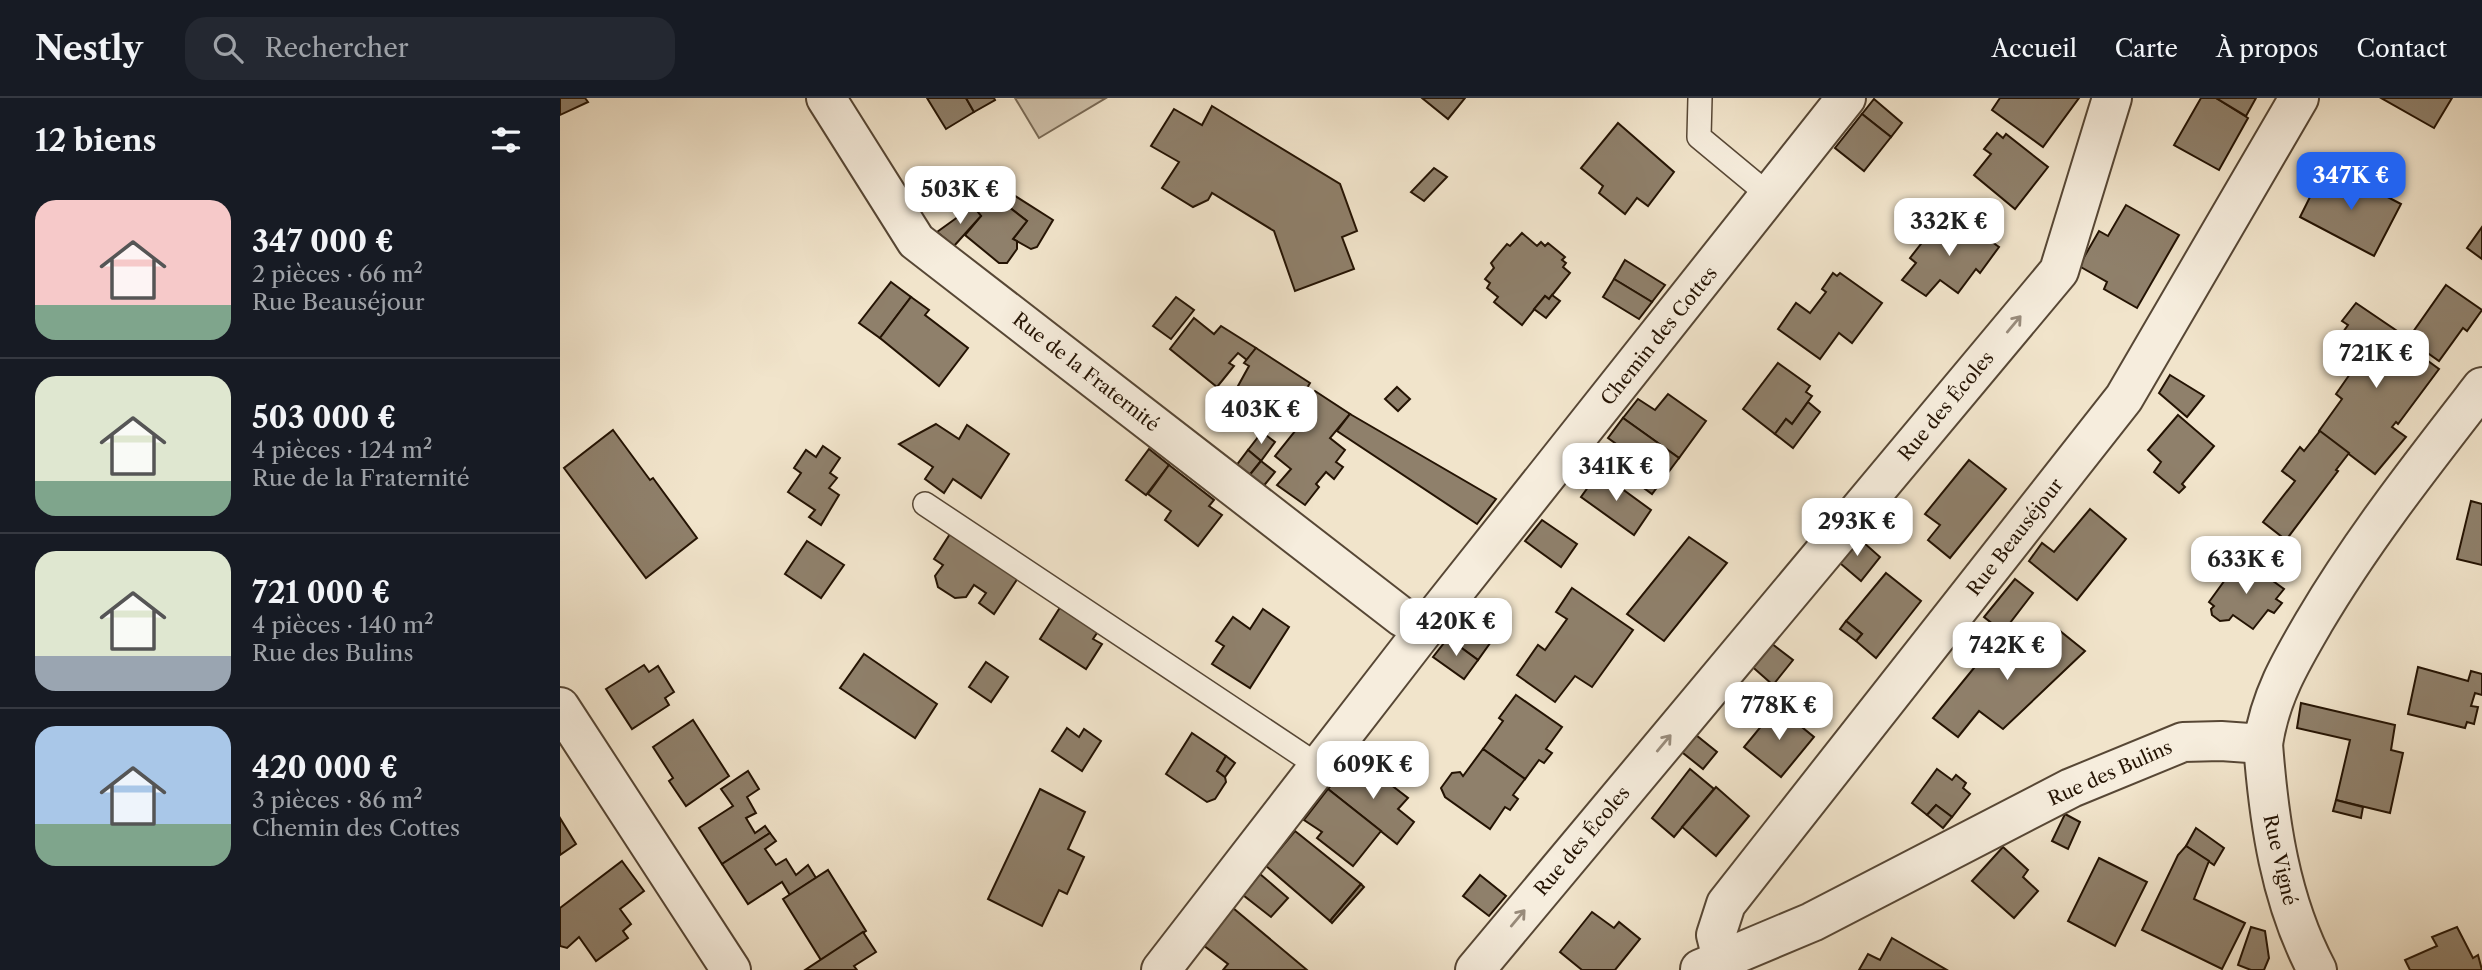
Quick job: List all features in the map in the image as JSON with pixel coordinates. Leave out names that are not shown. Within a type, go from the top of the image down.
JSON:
[{"type":"street","name":"Rue de la Fraternité","points":[[826,98],[916,241],[1402,617],[1424,630]]},
{"type":"street","name":"Chemin des Cottes","points":[[1161,970],[1424,630],[1846,98]]},
{"type":"street","name":"Rue des Écoles","points":[[1475,970],[2059,271],[2112,98]]},
{"type":"street","name":"Rue Beauséjour","points":[[1710,964],[1726,904],[2124,398],[2299,98]]},
{"type":"street","points":[[2263,744],[2267,716],[2277,689],[2323,606],[2381,519],[2482,387]]},
{"type":"street","points":[[560,708],[714,964]]},
{"type":"street","name":"Rue des Bulins","points":[[1710,964],[1812,922],[2071,788],[2183,741],[2263,744]]},
{"type":"street","name":"Rue Vigné","points":[[2263,744],[2268,806],[2285,890],[2306,950],[2317,970]]},
{"type":"lane","points":[[1700,98],[1699,137],[1770,196]]},
{"type":"lane","points":[[925,504],[1320,767]]},
{"type":"shaded area","points":[[1015,98],[1106,98],[1039,138]]},
{"type":"building","points":[[560,98],[585,98],[588,102],[560,115]]},
{"type":"building","points":[[927,98],[966,98],[974,112],[946,129]]},
{"type":"building","points":[[966,98],[994,98],[995,100],[974,112]]},
{"type":"building","points":[[1422,98],[1465,98],[1448,119]]},
{"type":"building","points":[[2000,98],[2079,98],[2043,147],[1992,110]]},
{"type":"building","points":[[2201,98],[2216,98],[2248,118],[2219,170],[2174,145]]},
{"type":"building","points":[[2216,98],[2256,98],[2246,116]]},
{"type":"building","points":[[2381,98],[2452,98],[2434,128]]},
{"type":"building","points":[[1874,99],[1902,123],[1891,137],[1862,114]]},
{"type":"building","points":[[1212,106],[1340,184],[1357,231],[1342,237],[1354,269],[1295,291],[1274,231],[1212,193],[1208,200],[1193,207],[1162,188],[1179,162],[1151,146],[1174,109],[1202,125]]},
{"type":"building","points":[[1862,114],[1891,137],[1864,171],[1835,148]]},
{"type":"building","points":[[1618,123],[1674,172],[1648,206],[1637,198],[1625,214],[1599,193],[1603,186],[1581,168]]},
{"type":"building","points":[[1997,133],[2003,138],[2006,134],[2048,167],[2015,209],[1974,175],[1991,154],[1984,149]]},
{"type":"building","points":[[1434,168],[1447,177],[1424,201],[1411,192]]},
{"type":"building","points":[[2336,170],[2401,204],[2374,256],[2300,217],[2318,181],[2328,187]]},
{"type":"building","points":[[1001,187],[1053,220],[1037,247],[1031,249],[1013,239],[1027,221],[992,194]]},
{"type":"building","points":[[992,194],[1027,221],[1013,239],[1017,241],[1017,249],[1007,263],[999,263],[965,235],[981,216],[973,206]]},
{"type":"building","points":[[2126,205],[2179,235],[2137,308],[2104,289],[2107,282],[2079,266],[2099,231],[2108,236]]},
{"type":"building","points":[[973,206],[981,216],[954,246],[937,232]]},
{"type":"building","points":[[1951,218],[1975,236],[1978,232],[1999,247],[1980,273],[1976,269],[1958,293],[1940,280],[1926,296],[1902,280],[1916,263],[1910,258],[1935,226],[1941,231]]},
{"type":"building","points":[[2482,227],[2482,259],[2467,248]]},
{"type":"building","points":[[1522,233],[1537,246],[1541,242],[1545,246],[1548,243],[1565,257],[1562,260],[1566,263],[1563,267],[1570,273],[1549,299],[1545,296],[1522,325],[1494,302],[1498,297],[1487,288],[1490,283],[1485,279],[1494,268],[1491,263],[1507,244],[1510,246]]},
{"type":"building","points":[[1625,260],[1665,285],[1652,302],[1614,279]]},
{"type":"building","points":[[1833,273],[1837,276],[1840,273],[1882,303],[1852,343],[1839,333],[1820,359],[1778,329],[1796,303],[1810,313],[1826,292],[1822,289]]},
{"type":"building","points":[[1614,279],[1652,302],[1639,319],[1603,297]]},
{"type":"building","points":[[891,282],[911,297],[880,338],[859,323]]},
{"type":"building","points":[[2446,285],[2482,310],[2467,331],[2463,328],[2439,361],[2408,339]]},
{"type":"building","points":[[1552,295],[1560,301],[1546,318],[1534,309],[1545,296],[1549,299]]},
{"type":"building","points":[[911,297],[929,310],[925,315],[968,348],[939,386],[880,338]]},
{"type":"building","points":[[1176,297],[1194,310],[1171,339],[1153,326]]},
{"type":"building","points":[[2356,303],[2403,335],[2399,340],[2439,369],[2398,424],[2396,422],[2392,427],[2406,437],[2375,474],[2319,431],[2342,399],[2336,394],[2359,361],[2373,370],[2377,365],[2359,352],[2356,357],[2336,342],[2348,325],[2342,321]]},
{"type":"building","points":[[1194,318],[1214,334],[1221,326],[1256,348],[1247,360],[1238,353],[1229,363],[1234,366],[1217,387],[1170,349]]},
{"type":"building","points":[[1256,348],[1310,383],[1290,416],[1273,406],[1266,420],[1249,410],[1256,397],[1238,386],[1249,366],[1244,363]]},
{"type":"building","points":[[1778,363],[1810,386],[1806,392],[1812,396],[1792,424],[1786,419],[1775,434],[1743,409]]},
{"type":"building","points":[[2170,375],[2204,396],[2187,417],[2159,393]]},
{"type":"building","points":[[1397,387],[1410,399],[1398,411],[1385,399]]},
{"type":"building","points":[[1315,391],[1350,414],[1330,438],[1345,450],[1336,462],[1343,467],[1334,479],[1326,472],[1316,484],[1319,487],[1305,505],[1277,485],[1291,469],[1275,456],[1304,420],[1296,414]]},
{"type":"building","points":[[1668,394],[1706,421],[1679,458],[1623,418],[1638,399],[1655,410]]},
{"type":"building","points":[[1808,402],[1820,412],[1793,448],[1775,434],[1786,419],[1792,424]]},
{"type":"building","points":[[1350,414],[1496,499],[1477,524],[1337,431]]},
{"type":"building","points":[[2178,415],[2214,446],[2182,484],[2185,487],[2179,493],[2154,472],[2161,462],[2148,450]]},
{"type":"building","points":[[1623,418],[1679,458],[1652,494],[1614,466],[1626,451],[1608,438]]},
{"type":"building","points":[[936,424],[959,439],[967,425],[1009,454],[981,498],[953,479],[944,493],[925,479],[933,467],[899,444]]},
{"type":"building","points":[[613,430],[650,480],[653,478],[697,538],[646,578],[564,468]]},
{"type":"building","points":[[2320,431],[2349,453],[2286,540],[2263,522],[2295,481],[2282,471],[2300,447],[2304,451]]},
{"type":"building","points":[[1262,432],[1275,442],[1261,461],[1248,450]]},
{"type":"building","points":[[823,446],[840,458],[830,473],[837,478],[829,488],[839,495],[821,525],[809,517],[815,510],[788,492],[801,473],[794,468],[806,450],[816,457]]},
{"type":"building","points":[[1149,449],[1169,465],[1146,495],[1126,480]]},
{"type":"building","points":[[1248,450],[1261,461],[1248,477],[1236,466]]},
{"type":"building","points":[[1969,460],[2006,489],[1950,558],[1928,540],[1940,525],[1925,514]]},
{"type":"building","points":[[1261,461],[1275,472],[1262,488],[1248,477]]},
{"type":"building","points":[[1169,465],[1214,500],[1209,506],[1222,515],[1198,546],[1165,520],[1171,511],[1148,494]]},
{"type":"building","points":[[1599,472],[1651,510],[1634,535],[1581,497]]},
{"type":"building","points":[[2471,501],[2482,504],[2482,565],[2457,559]]},
{"type":"building","points":[[2090,509],[2126,539],[2077,600],[2029,561],[2042,543],[2054,552]]},
{"type":"building","points":[[1542,520],[1577,544],[1561,567],[1525,541]]},
{"type":"building","points":[[950,534],[1018,578],[994,614],[979,603],[986,593],[974,585],[966,597],[955,598],[938,587],[935,576],[943,565],[934,559]]},
{"type":"building","points":[[1854,534],[1880,557],[1861,581],[1834,558]]},
{"type":"building","points":[[1689,537],[1727,563],[1664,641],[1627,614]]},
{"type":"building","points":[[807,541],[844,565],[821,598],[785,574]]},
{"type":"building","points":[[2241,558],[2284,589],[2276,599],[2282,603],[2274,613],[2268,610],[2253,629],[2233,615],[2229,620],[2220,621],[2212,615],[2211,609],[2214,606],[2209,602]]},
{"type":"building","points":[[1886,573],[1921,601],[1876,658],[1856,641],[1862,634],[1846,621]]},
{"type":"building","points":[[2015,579],[2033,593],[2003,632],[1984,617]]},
{"type":"building","points":[[1572,588],[1633,630],[1592,687],[1575,676],[1555,702],[1517,675],[1538,645],[1545,650],[1567,619],[1556,612]]},
{"type":"building","points":[[1061,606],[1099,630],[1093,639],[1102,644],[1086,669],[1040,639]]},
{"type":"building","points":[[1263,609],[1289,627],[1250,688],[1212,664],[1224,646],[1216,641],[1233,617],[1250,629]]},
{"type":"building","points":[[1464,618],[1493,639],[1478,660],[1448,638]]},
{"type":"building","points":[[1846,621],[1862,634],[1856,641],[1840,629]]},
{"type":"building","points":[[2005,630],[2040,657],[2060,631],[2085,651],[2003,729],[1979,711],[1958,737],[1933,718]]},
{"type":"building","points":[[1448,638],[1478,660],[1464,679],[1433,657]]},
{"type":"building","points":[[1767,640],[1793,660],[1773,685],[1748,663]]},
{"type":"building","points":[[864,654],[937,704],[915,738],[840,688]]},
{"type":"building","points":[[986,662],[1008,677],[991,702],[969,687]]},
{"type":"building","points":[[644,665],[649,672],[658,666],[674,692],[665,698],[669,705],[632,729],[606,689]]},
{"type":"building","points":[[2418,667],[2468,681],[2471,671],[2482,674],[2482,695],[2475,693],[2471,706],[2478,707],[2474,724],[2467,722],[2465,728],[2408,714]]},
{"type":"building","points":[[1516,695],[1562,727],[1546,749],[1552,753],[1544,763],[1539,760],[1525,779],[1483,749],[1503,721],[1499,718]]},
{"type":"building","points":[[2301,703],[2395,725],[2391,750],[2403,753],[2390,813],[2336,800],[2350,740],[2297,728]]},
{"type":"building","points":[[1777,707],[1814,737],[1781,777],[1744,747]]},
{"type":"building","points":[[693,720],[729,776],[686,806],[669,781],[673,778],[653,747]]},
{"type":"building","points":[[1067,728],[1079,737],[1084,729],[1101,741],[1082,771],[1052,751]]},
{"type":"building","points":[[1691,731],[1717,752],[1703,769],[1678,749]]},
{"type":"building","points":[[1192,733],[1226,756],[1217,771],[1225,777],[1226,782],[1215,799],[1207,802],[1166,774]]},
{"type":"building","points":[[1483,749],[1525,779],[1513,795],[1518,799],[1510,810],[1505,807],[1490,829],[1445,797],[1441,788],[1452,773],[1460,772],[1463,776]]},
{"type":"building","points":[[1226,756],[1235,763],[1225,777],[1217,771]]},
{"type":"building","points":[[1351,761],[1369,775],[1373,771],[1408,798],[1398,809],[1414,822],[1397,844],[1328,789]]},
{"type":"building","points":[[1690,769],[1714,789],[1674,837],[1652,818]]},
{"type":"building","points":[[1937,769],[1952,780],[1956,775],[1966,783],[1963,788],[1970,794],[1952,817],[1936,805],[1927,815],[1912,803]]},
{"type":"building","points":[[748,771],[759,789],[747,797],[756,813],[746,818],[755,833],[765,826],[770,833],[722,864],[699,828],[733,806],[721,789]]},
{"type":"building","points":[[1716,787],[1749,816],[1716,856],[1682,827]]},
{"type":"building","points":[[1040,789],[1085,812],[1068,849],[1084,857],[1067,894],[1059,890],[1042,926],[988,899]]},
{"type":"building","points":[[1328,789],[1381,831],[1353,866],[1317,838],[1322,832],[1304,820]]},
{"type":"building","points":[[2336,800],[2363,807],[2361,818],[2333,811]]},
{"type":"building","points":[[1936,805],[1952,817],[1943,828],[1927,815]]},
{"type":"building","points":[[2065,814],[2080,822],[2068,849],[2052,841]]},
{"type":"building","points":[[560,818],[576,844],[560,855]]},
{"type":"building","points":[[2196,828],[2224,848],[2214,865],[2186,846]]},
{"type":"building","points":[[1295,831],[1361,884],[1330,921],[1266,866]]},
{"type":"building","points":[[770,833],[776,841],[765,849],[776,865],[786,859],[796,875],[808,865],[816,878],[790,895],[782,882],[748,904],[722,864]]},
{"type":"building","points":[[2186,846],[2209,861],[2194,899],[2245,923],[2222,969],[2142,930],[2178,855]]},
{"type":"building","points":[[2003,847],[2028,870],[2023,877],[2038,891],[2014,918],[1972,881]]},
{"type":"building","points":[[2099,858],[2147,882],[2115,946],[2068,921]]},
{"type":"building","points":[[622,861],[644,891],[620,909],[631,924],[623,931],[628,938],[596,961],[579,937],[567,948],[560,946],[560,908]]},
{"type":"building","points":[[828,870],[866,931],[821,960],[783,899]]},
{"type":"building","points":[[1260,874],[1288,898],[1271,917],[1243,895]]},
{"type":"building","points":[[1480,875],[1506,896],[1489,916],[1463,896]]},
{"type":"building","points":[[1361,884],[1364,887],[1332,923],[1330,921]]},
{"type":"building","points":[[1233,908],[1307,970],[1223,970],[1228,964],[1203,945]]},
{"type":"building","points":[[1592,912],[1614,928],[1619,922],[1640,939],[1615,970],[1582,970],[1560,952]]},
{"type":"building","points":[[2251,927],[2265,931],[2269,958],[2264,970],[2251,970],[2238,965]]},
{"type":"building","points":[[2457,927],[2473,958],[2478,955],[2482,970],[2410,970],[2405,960],[2437,946],[2432,937]]},
{"type":"building","points":[[863,932],[876,952],[854,966],[857,970],[805,970]]},
{"type":"building","points":[[1892,938],[1947,970],[1859,970],[1868,954],[1880,960]]}]
